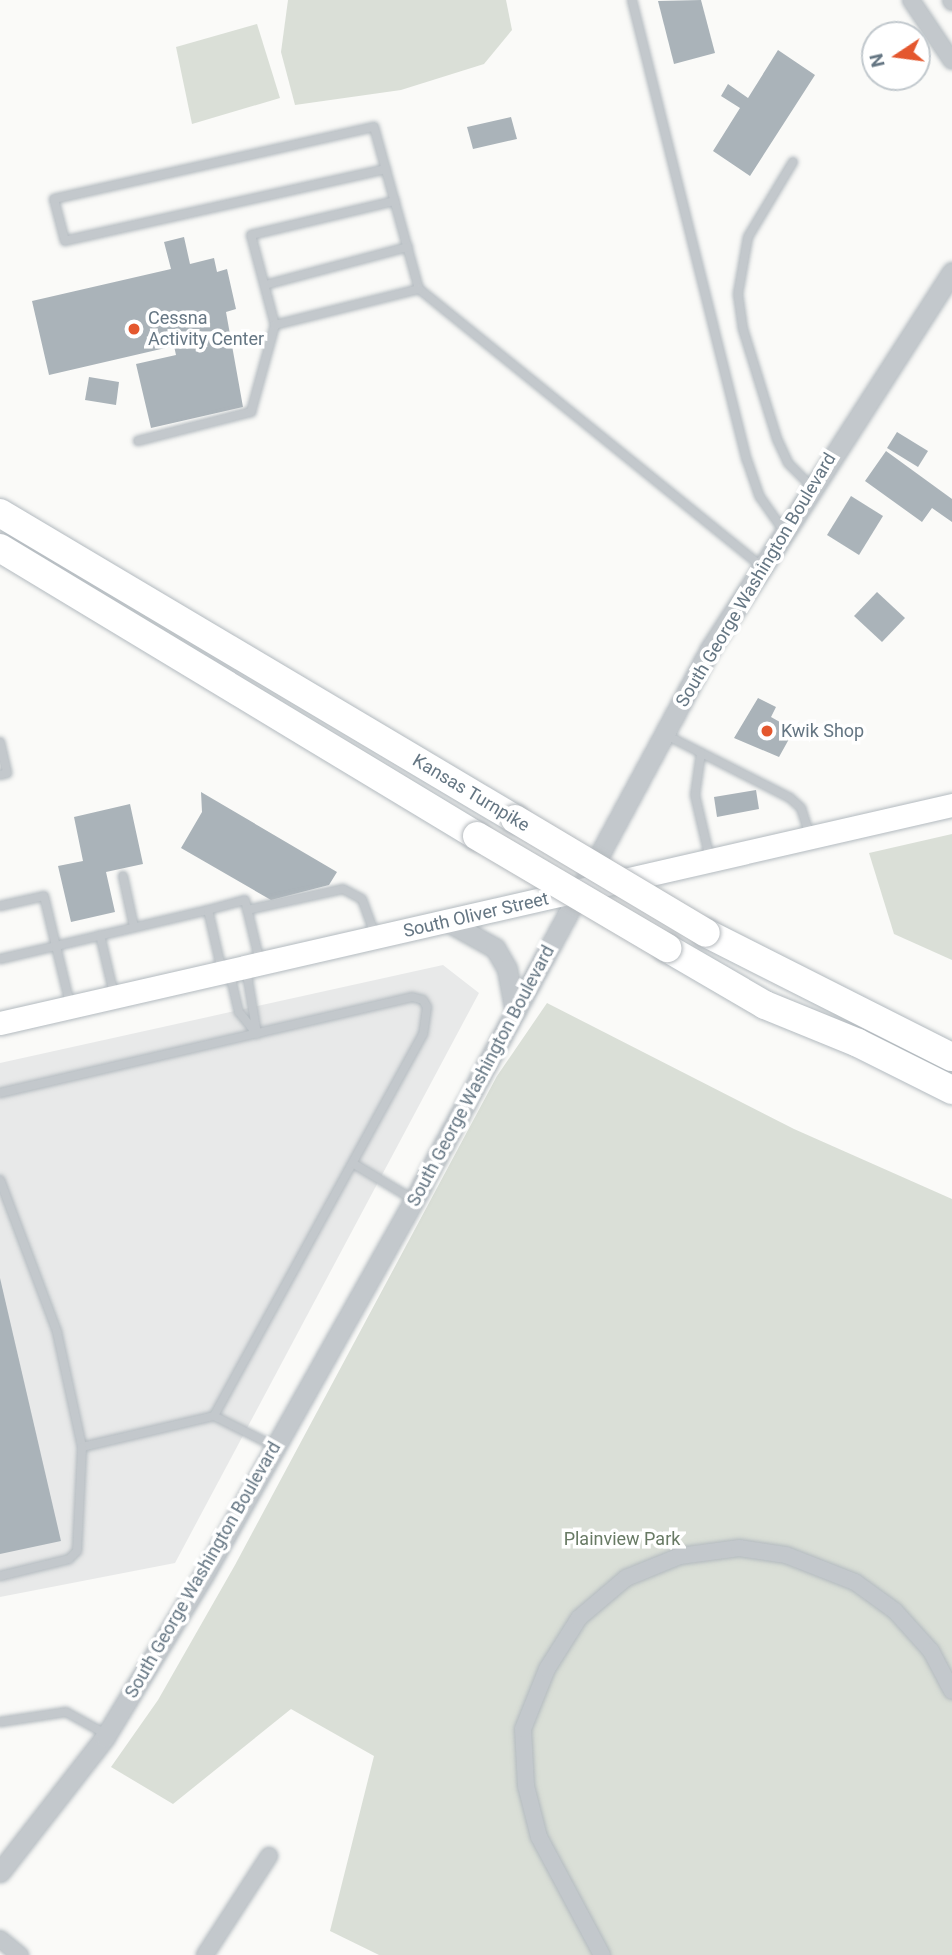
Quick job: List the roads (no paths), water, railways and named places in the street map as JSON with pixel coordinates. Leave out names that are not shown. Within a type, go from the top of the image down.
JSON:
[{"type":"highway","name":"Kansas Turnpike","points":[[0,513],[706,933],[952,1057]]},
{"type":"highway","name":"Kansas Turnpike","points":[[0,548],[477,836],[765,1005],[858,1042],[952,1090]]},
{"type":"main road","name":"South Oliver Street","points":[[0,1023],[952,805]]},
{"type":"street","points":[[911,0],[952,61]]},
{"type":"street","name":"South George Washington Boulevard","points":[[0,1872],[107,1734],[276,1447],[414,1200],[663,734],[761,566],[952,272]]},
{"type":"street","points":[[448,922],[495,948],[506,969],[516,1012]]},
{"type":"street","points":[[602,1955],[539,1837],[526,1786],[523,1729],[547,1669],[579,1618],[626,1578],[692,1555],[739,1548],[786,1555],[855,1582],[895,1611],[931,1651],[952,1691]]},
{"type":"street","points":[[205,1955],[269,1856]]},
{"type":"street","points":[[0,1939],[20,1955]]},
{"type":"lane","points":[[632,0],[747,460],[760,497],[784,531]]},
{"type":"lane","points":[[386,169],[65,242],[54,199],[374,127],[386,169],[408,247],[419,289],[761,566]]},
{"type":"lane","points":[[793,162],[748,237],[738,294],[743,330],[777,439],[788,463],[812,487]]},
{"type":"lane","points":[[138,441],[251,412],[275,325],[251,235],[395,201]]},
{"type":"lane","points":[[265,285],[408,247]]},
{"type":"lane","points":[[275,325],[419,289]]},
{"type":"lane","points":[[663,734],[790,798],[801,808],[811,838]]},
{"type":"lane","points":[[0,743],[7,773],[0,775]]},
{"type":"lane","points":[[701,753],[695,794],[711,862]]},
{"type":"lane","points":[[123,876],[134,928]]},
{"type":"lane","points":[[247,911],[343,889],[362,898],[376,938]]},
{"type":"lane","points":[[0,906],[44,895],[71,1007]]},
{"type":"lane","points":[[0,959],[245,900],[247,911],[240,968],[239,1012],[257,1034]]},
{"type":"lane","points":[[208,910],[240,968],[257,1034]]},
{"type":"lane","points":[[100,936],[115,997]]},
{"type":"lane","points":[[0,1093],[412,997],[423,1000],[427,1007],[423,1034],[215,1416]]},
{"type":"lane","points":[[354,1164],[414,1200]]},
{"type":"lane","points":[[0,1180],[2,1195],[57,1332],[82,1447],[77,1550],[69,1559],[0,1576]]},
{"type":"lane","points":[[82,1447],[215,1416],[276,1447]]},
{"type":"lane","points":[[0,1722],[65,1712],[107,1734]]},
{"type":"place","name":"Cessna Activity Center","points":[[134,329]]},
{"type":"place","name":"Kwik Shop","points":[[767,731]]},
{"type":"park label","name":"Plainview Park","points":[[622,1539]]}]
